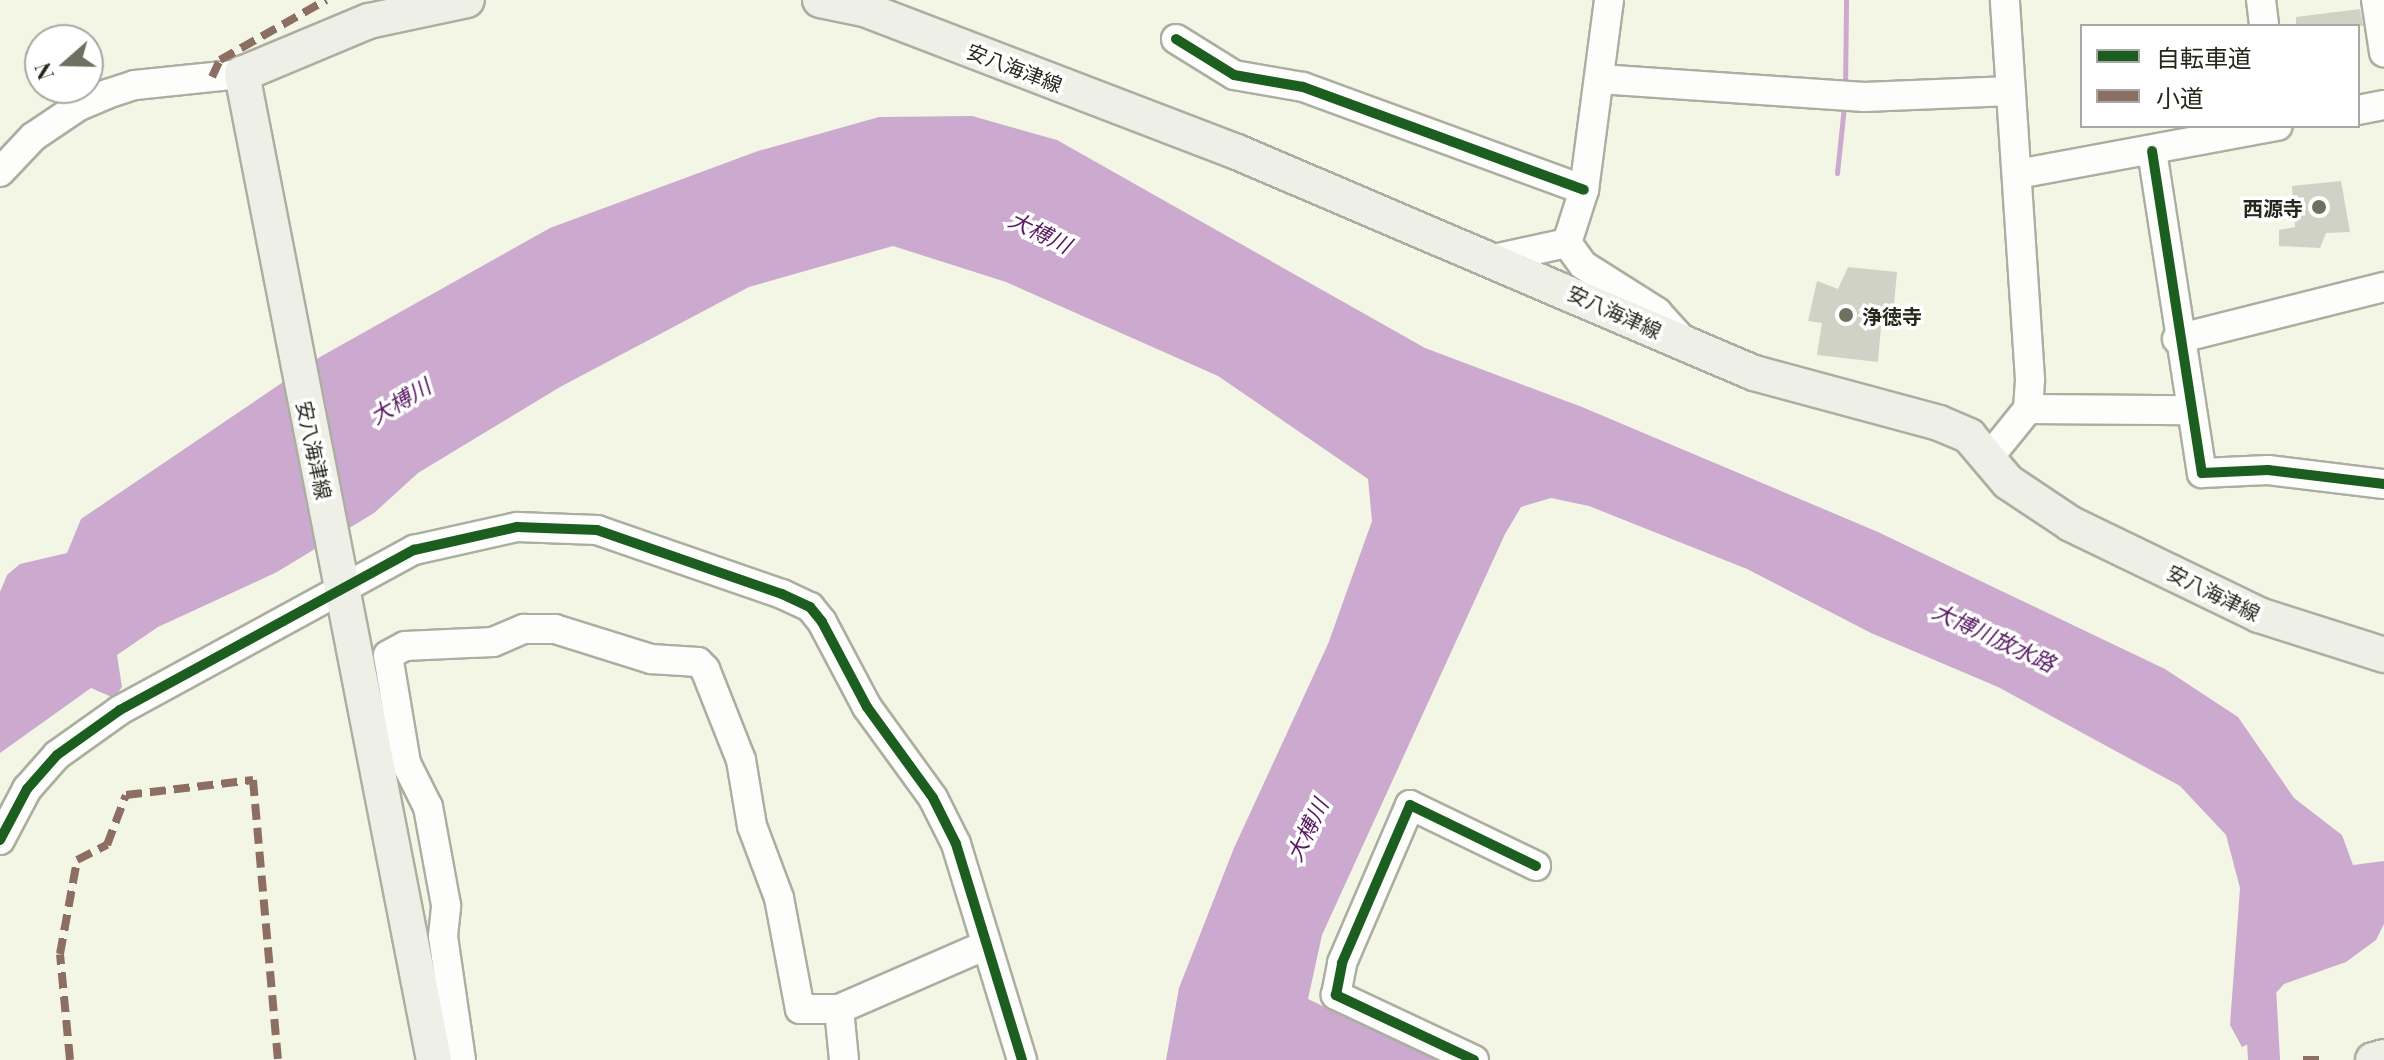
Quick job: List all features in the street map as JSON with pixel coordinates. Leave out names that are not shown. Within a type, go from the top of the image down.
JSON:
[{"type":"main road","points":[[242,74],[369,21],[467,0]]},
{"type":"main road","name":"安八海津線","points":[[820,0],[857,5],[1237,152],[1789,385],[1939,423],[1969,436],[1990,456],[2016,489],[2071,524],[2259,615],[2384,655]]},
{"type":"main road","name":"安八海津線","points":[[242,74],[434,1060]]},
{"type":"main road","points":[[2373,1060],[2384,1057]]},
{"type":"street","points":[[1567,243],[1584,190],[1609,0]]},
{"type":"street","points":[[1990,456],[2028,409],[2018,174],[2005,0]]},
{"type":"street","points":[[2261,0],[2264,24]]},
{"type":"street","points":[[2376,0],[2384,52]]},
{"type":"street","points":[[1176,39],[1234,75],[1303,87],[1584,190]]},
{"type":"street","points":[[0,172],[33,137],[79,106],[135,85],[242,74]]},
{"type":"street","points":[[1599,79],[1864,97],[2011,91]]},
{"type":"street","points":[[2360,110],[2384,105]]},
{"type":"street","points":[[2018,174],[2268,128]]},
{"type":"street","points":[[2152,151],[2177,339],[2202,473],[2268,470],[2384,484]]},
{"type":"street","points":[[1494,259],[1567,243]]},
{"type":"street","points":[[1567,243],[1583,265],[1657,312],[1683,341]]},
{"type":"street","points":[[2177,339],[2384,287]]},
{"type":"street","points":[[2028,409],[2190,410]]},
{"type":"street","points":[[0,840],[27,789],[57,755],[120,710],[340,575],[442,541],[557,525],[597,530],[810,607],[867,707],[933,798],[956,844],[1022,1060]]},
{"type":"street","points":[[461,1060],[443,936],[446,905],[428,807],[406,763],[388,655],[405,646],[493,642],[524,629],[555,629],[651,659],[698,662],[705,669],[741,760],[752,826],[779,898],[800,1009],[839,1009],[986,945]]},
{"type":"street","points":[[1474,1060],[1336,995],[1342,963],[1410,805],[1536,866]]},
{"type":"street","points":[[839,1009],[844,1060]]},
{"type":"water","name":"大榑川","points":[[972,116],[1057,140],[1425,348],[1582,407],[1878,532],[2165,669],[2238,717],[2294,798],[2342,835],[2353,865],[2384,861],[2384,924],[2376,940],[2346,962],[2284,984],[2267,1003],[2257,1040],[2242,1047],[2230,1025],[2240,888],[2226,835],[2180,786],[1998,687],[1871,633],[1747,569],[1589,506],[1551,498],[1521,507],[1505,534],[1322,935],[1308,999],[1436,1060],[1166,1060],[1179,988],[1234,848],[1328,644],[1372,521],[1368,479],[1218,376],[1006,282],[893,246],[749,287],[560,387],[418,473],[374,513],[277,572],[158,627],[117,655],[122,687],[114,698],[91,688],[0,753],[0,592],[7,575],[20,564],[67,553],[81,519],[320,357],[550,228],[758,151],[879,117]]},
{"type":"building","points":[[2360,9],[2363,26],[2296,24],[2296,17]]},
{"type":"building","name":"西源寺","points":[[2341,181],[2350,232],[2326,233],[2320,248],[2279,246],[2279,230],[2295,227],[2292,186]]},
{"type":"building","name":"浄徳寺","points":[[1848,267],[1897,272],[1893,316],[1882,314],[1878,362],[1817,355],[1822,323],[1808,321],[1817,281],[1838,289]]},
{"type":"waterway","points":[[1845,88],[1846,0]]},
{"type":"waterway","points":[[1837,173],[1844,106]]},
{"type":"waterway","name":"大博川放水路","points":[[2260,988],[2264,1060]]},
{"type":"marked path","points":[[212,77],[220,60],[326,0]]},
{"type":"marked path","points":[[70,1060],[60,954],[77,860],[107,845],[126,795],[253,780],[278,1060]]},
{"type":"marked path","points":[[2303,1060],[2327,1060]]},
{"type":"cycle path","points":[[1176,39],[1234,75],[1303,87],[1584,190]]},
{"type":"cycle path","points":[[2152,151],[2202,473],[2268,470],[2384,484]]},
{"type":"cycle path","points":[[0,840],[27,789],[57,755],[120,710],[414,550],[517,527],[597,530],[782,594],[810,607],[822,622],[867,707],[933,798],[956,844],[1022,1060]]},
{"type":"cycle path","points":[[1474,1060],[1336,995],[1342,963],[1410,805],[1536,866]]},
{"type":"place","name":"西源寺","points":[[2319,207]]},
{"type":"place","name":"浄徳寺","points":[[1846,315]]}]
